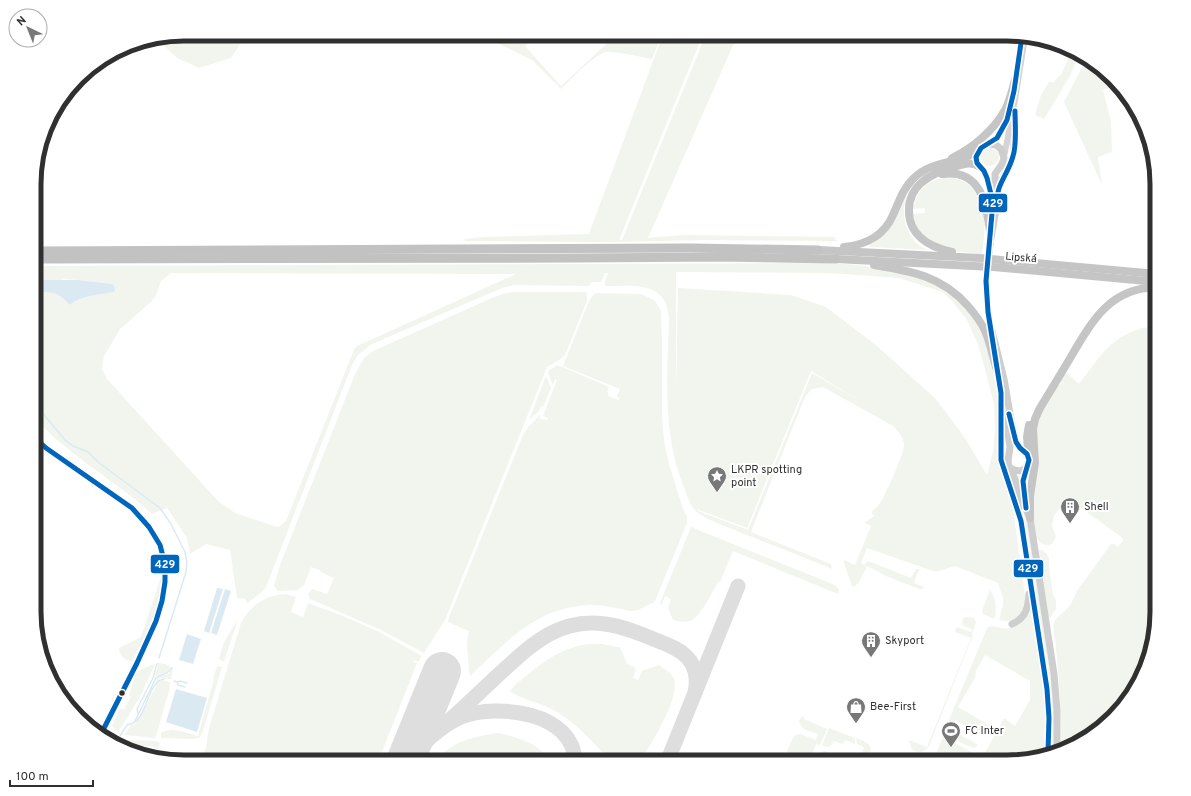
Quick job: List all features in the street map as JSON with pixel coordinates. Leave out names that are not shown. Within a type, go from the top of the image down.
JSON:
[{"type":"highway","points":[[41,251],[691,248],[818,250],[852,246],[873,239],[882,232],[890,223],[910,182],[922,171],[969,148],[996,122],[1007,105],[1015,80]]},
{"type":"highway","points":[[941,163],[969,156],[984,146]]},
{"type":"highway","points":[[980,258],[937,248],[924,241],[915,232],[909,220],[909,203],[915,190],[926,179],[944,170],[972,163],[981,168]]},
{"type":"highway","points":[[926,179],[947,174],[960,175],[971,181],[977,187],[984,199],[987,208],[990,231]]},
{"type":"highway","name":"Lipská","points":[[818,250],[980,258],[1150,273]]},
{"type":"highway","points":[[41,259],[723,257],[836,259],[912,272],[931,278],[949,288],[965,302],[983,326],[998,373]]},
{"type":"highway","name":"Lipská","points":[[836,259],[1001,268],[1150,281]]},
{"type":"highway","points":[[1030,518],[1030,496],[1036,463],[1033,440],[1034,424],[1037,413],[1090,325],[1104,308],[1115,299],[1128,293],[1150,288]]},
{"type":"highway","points":[[1029,463],[1027,437],[1030,420],[1045,394],[1057,381]]},
{"type":"main road","points":[[990,244],[990,231],[993,212],[992,198],[988,178],[978,163],[976,157],[984,146],[996,145],[1003,154],[1004,161],[995,174],[995,219],[990,244],[986,282],[988,312],[1001,393],[1001,460],[1021,521]]},
{"type":"main road","points":[[981,168],[989,171],[998,169]]},
{"type":"main road","points":[[992,332],[1016,440],[1019,446],[1027,454],[1029,463],[1024,472],[1023,481],[1056,690],[1058,722],[1057,746]]},
{"type":"main road","points":[[1001,393],[1004,402],[1010,447],[1008,461],[1009,467],[1016,482],[1047,696],[1048,749]]},
{"type":"main road","points":[[1008,456],[1013,451],[1023,451]]},
{"type":"main road","points":[[1009,467],[1014,470],[1021,471],[1029,463]]},
{"type":"main road","points":[[1012,624],[1020,620],[1027,611],[1031,584]]},
{"type":"street","points":[[984,146],[997,138],[1004,125],[1010,106],[1022,42]]},
{"type":"street","points":[[1004,161],[1015,100],[1022,42]]},
{"type":"street","points":[[996,195],[1000,182],[1013,157],[1015,100]]},
{"type":"street","points":[[41,443],[136,511],[154,533],[163,557],[165,585],[159,613],[148,640],[103,730]]},
{"type":"shaded area","points":[[174,41],[242,41],[231,58],[199,68],[177,58],[161,43]]},
{"type":"shaded area","points":[[493,41],[530,41],[525,46],[561,86],[609,41],[659,41],[652,59],[622,53],[606,52],[601,54],[589,62],[561,89],[532,60]]},
{"type":"shaded area","points":[[660,41],[700,41],[619,240],[622,240],[703,41],[735,41],[648,238],[682,235],[834,237],[837,241],[706,240],[609,242],[465,241],[464,239],[589,234]]},
{"type":"shaded area","points":[[1070,56],[1077,59],[1070,76],[1044,119],[1035,115],[1041,95],[1049,82],[1054,82],[1062,73]]},
{"type":"shaded area","points":[[1084,63],[1101,76],[1112,87],[1103,90],[1111,121],[1112,152],[1098,157],[1102,185],[1064,102]]},
{"type":"shaded area","points":[[990,148],[996,151],[999,157],[996,163],[990,166],[984,163],[981,157],[984,151]]},
{"type":"shaded area","points":[[947,177],[961,180],[971,186],[978,195],[982,205],[985,229],[982,254],[953,251],[923,238],[914,221],[913,214],[925,213],[925,208],[913,209],[918,196],[924,187],[934,180]]},
{"type":"shaded area","points":[[906,195],[904,216],[909,233],[916,242],[926,250],[870,247],[870,245],[878,240]]},
{"type":"shaded area","points":[[827,263],[858,265],[906,273],[937,284],[962,303],[975,321],[983,337],[991,362],[998,396],[999,429],[1012,502],[1026,602],[1017,618],[1009,621],[999,620],[1003,605],[1003,598],[998,583],[955,566],[936,572],[867,548],[861,563],[864,565],[868,561],[911,578],[916,569],[919,569],[914,583],[924,587],[922,590],[886,576],[867,566],[859,582],[854,587],[852,586],[844,560],[855,565],[871,526],[864,523],[874,516],[871,512],[877,507],[884,497],[901,457],[904,442],[900,434],[893,426],[823,387],[812,389],[805,397],[751,532],[831,564],[832,569],[706,518],[698,513],[690,503],[678,469],[669,427],[667,363],[669,320],[667,307],[663,298],[656,292],[647,288],[637,286],[605,286],[608,273],[605,273],[601,282],[591,282],[589,286],[514,285],[502,288],[372,344],[358,355],[352,365],[266,587],[247,604],[246,599],[237,598],[230,550],[206,544],[190,554],[187,538],[167,508],[152,514],[132,497],[68,449],[41,424],[41,266]],"holes":[[[676,272],[830,273],[899,278],[943,292],[967,320],[979,347],[994,404],[995,429],[993,452],[987,475],[965,438],[936,399],[877,346],[826,307],[791,295],[678,288],[676,391]],[[171,273],[516,274],[355,347],[286,521],[277,527],[235,513],[218,501],[107,379],[102,369],[104,356],[120,329],[152,301],[161,281]],[[63,279],[113,284],[114,292],[85,297],[70,305],[59,294],[53,292]],[[811,371],[863,403],[812,373],[748,530],[698,511],[698,508],[699,510],[747,528]]]},
{"type":"shaded area","points":[[41,280],[78,280],[113,284],[115,288],[114,292],[85,297],[70,305],[62,297],[49,292],[41,292]]},
{"type":"shaded area","points":[[513,292],[586,292],[587,301],[565,355],[547,367],[445,620],[424,653],[381,630],[310,599],[308,594],[312,589],[327,594],[334,578],[319,570],[311,567],[304,585],[298,590],[278,591],[274,586],[280,565],[355,374],[364,358],[373,351],[492,298]]},
{"type":"shaded area","points":[[595,293],[641,294],[655,301],[661,311],[662,416],[664,441],[669,464],[683,509],[687,516],[687,523],[653,603],[638,610],[631,611],[606,606],[590,605],[571,607],[554,612],[538,619],[511,638],[472,674],[472,676],[469,672],[467,642],[469,631],[448,622],[448,620],[523,435],[529,426],[540,415],[540,419],[547,420],[548,418],[543,416],[557,380],[555,379],[553,385],[548,373],[549,370],[558,365],[609,387],[607,392],[609,393],[608,396],[618,400],[619,398],[617,396],[620,389],[563,366],[589,301]]},
{"type":"shaded area","points":[[1150,327],[1149,631],[1139,667],[1126,692],[1101,720],[1079,736],[1061,744],[1060,698],[1056,645],[1053,629],[1054,623],[1069,606],[1077,591],[1111,544],[1118,547],[1124,539],[1080,507],[1071,505],[1059,509],[1054,516],[1052,525],[1056,537],[1052,544],[1045,545],[1038,540],[1035,531],[1032,499],[1033,460],[1037,426],[1040,412],[1044,404],[1057,384],[1060,385],[1062,383],[1059,381],[1065,371],[1079,384],[1095,362],[1111,345],[1130,332]]},
{"type":"shaded area","points":[[546,376],[551,388],[544,405],[529,420]]},
{"type":"shaded area","points":[[1018,475],[1020,476],[1051,677],[1054,712],[1054,747],[1052,747],[1052,717]]},
{"type":"shaded area","points":[[691,527],[835,585],[839,590],[838,594],[733,551],[720,582],[718,582],[698,615],[688,622],[673,620],[668,608],[671,599],[665,596],[661,606],[660,603]]},
{"type":"shaded area","points":[[1042,550],[1049,558],[1053,594],[1056,601],[1056,609],[1050,618],[1048,616],[1038,551]]},
{"type":"shaded area","points":[[161,577],[159,599],[144,639],[132,661],[127,660],[121,655],[119,648],[141,637]]},
{"type":"shaded area","points":[[217,588],[223,589],[209,633],[204,631]]},
{"type":"shaded area","points":[[225,589],[231,591],[217,635],[211,633]]},
{"type":"shaded area","points":[[990,589],[996,611],[994,619],[983,614],[982,611]]},
{"type":"shaded area","points":[[286,594],[296,597],[291,612],[303,617],[308,603],[379,632],[422,656],[418,662],[414,660],[413,662],[417,663],[381,755],[202,755],[206,748],[209,728],[241,623],[249,611],[259,602],[278,595]]},
{"type":"shaded area","points":[[1030,608],[1043,687],[1045,712],[1044,750],[1017,755],[984,755],[1004,718],[1015,726],[1030,700],[1030,681],[985,655],[976,671],[975,678],[958,707],[989,725],[983,736],[956,720],[951,729],[978,745],[974,748],[965,745],[944,732],[987,628],[993,626],[1006,629],[1012,627]]},
{"type":"shaded area","points":[[966,617],[974,618],[976,622],[973,635],[929,746],[923,751],[918,752],[911,748],[909,740],[927,747],[971,638],[955,632],[957,627],[971,632],[972,629],[962,624],[963,619]]},
{"type":"shaded area","points":[[238,619],[224,662],[219,659],[224,642]]},
{"type":"shaded area","points":[[187,634],[201,639],[193,664],[179,660]]},
{"type":"shaded area","points":[[602,644],[620,647],[627,664],[634,667],[636,670],[633,678],[638,680],[642,671],[659,665],[673,677],[675,685],[670,707],[644,755],[604,755],[583,732],[559,713],[510,691],[518,682],[551,658],[568,649],[578,646]]},
{"type":"shaded area","points":[[155,664],[140,697],[118,732],[112,726],[120,708],[124,710],[131,696],[129,695],[134,679],[133,676],[142,669]]},
{"type":"shaded area","points":[[156,664],[165,664],[173,668],[173,669],[172,668],[168,672],[158,675],[154,679],[158,666]]},
{"type":"shaded area","points":[[217,667],[222,667],[203,731],[199,738],[161,738],[161,733],[169,730],[198,736],[214,679],[213,678]]},
{"type":"shaded area","points":[[173,669],[171,679],[161,678],[155,683],[159,676],[169,674]]},
{"type":"shaded area","points":[[162,680],[170,682],[169,691],[156,736],[154,738],[124,735],[131,725],[135,724],[140,717],[157,684]]},
{"type":"shaded area","points":[[176,689],[207,698],[197,732],[166,722]]},
{"type":"shaded area","points":[[803,716],[804,719],[827,729],[820,745],[816,744],[812,755],[785,755],[794,736],[800,734],[816,740],[818,734],[803,728],[799,720]]},
{"type":"shaded area","points":[[829,728],[855,738],[855,744],[845,740],[843,744],[834,741],[829,747],[822,746]]},
{"type":"shaded area","points":[[499,733],[521,739],[541,750],[544,755],[440,755],[447,749],[463,741]]},
{"type":"shaded area","points":[[944,737],[975,755],[936,755]]},
{"type":"shaded area","points":[[856,738],[868,744],[871,749],[869,755],[861,755],[864,747],[857,744]]},
{"type":"shaded area","points":[[127,740],[156,741],[160,743],[158,749],[150,746],[140,747],[127,742]]},
{"type":"shaded area","points":[[824,751],[838,755],[818,755]]},
{"type":"waterway","points":[[41,411],[65,440],[73,446],[88,452],[98,462],[160,508],[171,524],[185,552],[187,563],[186,572],[159,658]]},
{"type":"waterway","points":[[138,714],[137,709],[153,678],[157,664]]},
{"type":"waterway","points":[[135,721],[156,678],[169,672],[172,668]]},
{"type":"waterway","points":[[118,739],[127,725],[138,719],[154,686],[158,681],[164,679]]},
{"type":"waterway","points":[[174,681],[187,683]]},
{"type":"waterway","points":[[177,682],[178,685],[185,687]]},
{"type":"taxiway","points":[[670,755],[738,586]]},
{"type":"taxiway","points":[[441,728],[531,646],[557,630],[572,625],[588,623],[621,627],[676,649],[692,663],[696,677],[695,693]]},
{"type":"taxiway","points":[[414,755],[432,736],[446,725],[461,717],[476,713],[494,711],[513,712],[532,716],[548,722],[562,732],[571,745],[573,755]]},
{"type":"runway","points":[[408,755],[442,671]]},
{"type":"transit line","name":"429","points":[[1021,41],[1014,91],[1007,120],[997,138],[981,148],[976,157],[977,163],[984,171],[987,178],[993,202],[986,281],[988,312],[1001,393],[1001,460],[1021,521],[1047,689],[1049,718],[1048,749]]},
{"type":"transit line","name":"429","points":[[996,206],[998,192],[1011,163],[1014,151],[1015,111]]},
{"type":"transit line","name":"429","points":[[1009,414],[1016,442],[1027,454],[1029,460],[1023,481],[1026,508]]},
{"type":"transit line","name":"429","points":[[41,443],[132,508],[149,527],[160,545],[165,564],[165,582],[162,601],[156,621],[137,663],[103,730]]},
{"type":"place","name":"LKPR spotting point","points":[[717,493]]},
{"type":"place","name":"Shell","points":[[1070,524]]},
{"type":"place","name":"Skyport","points":[[871,658]]},
{"type":"place","name":"Bee-First","points":[[856,724]]},
{"type":"place","name":"FC Inter","points":[[951,748]]}]
